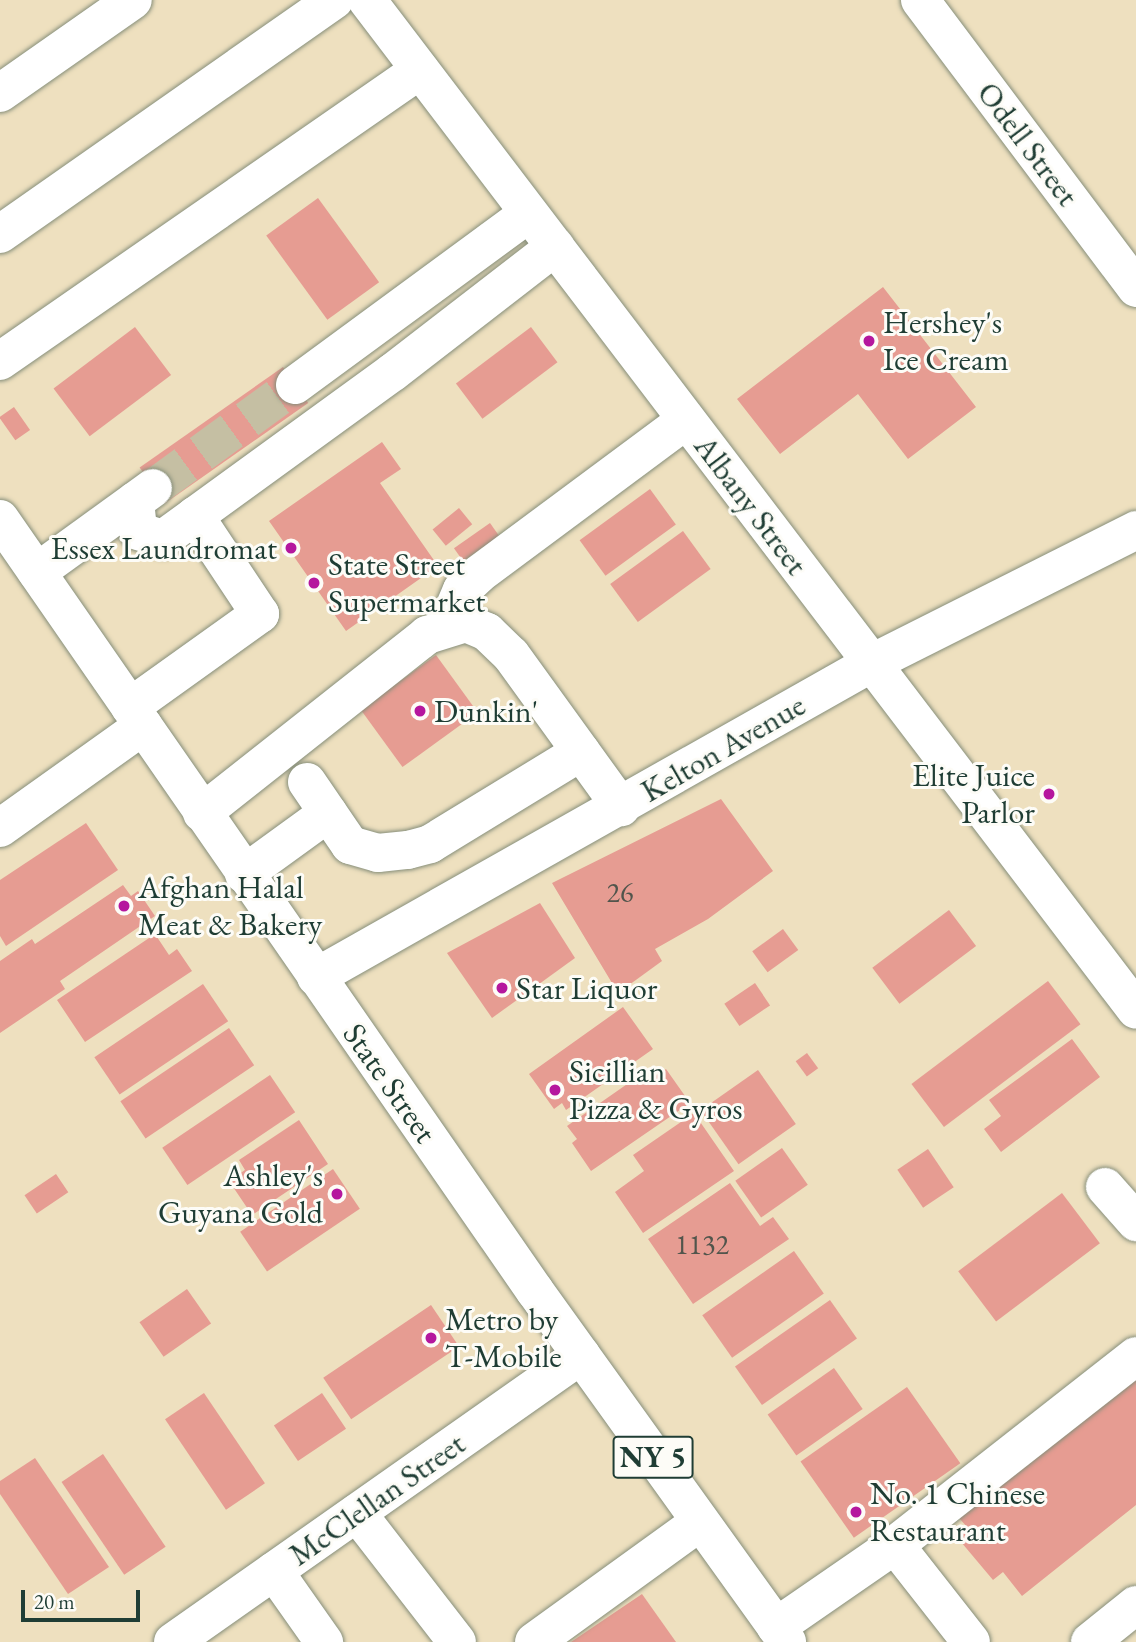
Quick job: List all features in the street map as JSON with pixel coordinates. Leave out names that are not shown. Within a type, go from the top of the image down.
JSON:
[{"type":"street","points":[[0,93],[134,0]]},
{"type":"street","points":[[0,234],[334,0]]},
{"type":"street","name":"Albany Street","points":[[367,0],[1136,1010]]},
{"type":"street","name":"Odell Street","points":[[920,0],[1136,288]]},
{"type":"street","points":[[0,361],[420,70]]},
{"type":"street","points":[[295,385],[529,213]]},
{"type":"street","points":[[37,572],[145,494],[138,531],[163,538],[555,247]]},
{"type":"street","points":[[447,625],[462,590],[479,574],[687,420]]},
{"type":"street","points":[[0,828],[260,614],[195,516]]},
{"type":"street","name":"State Street","points":[[0,519],[316,977],[781,1634]]},
{"type":"street","name":"Kelton Avenue","points":[[316,977],[462,897],[872,663],[1136,530]]},
{"type":"street","points":[[202,813],[427,635],[447,625],[466,623],[487,632],[511,655],[621,807]]},
{"type":"street","points":[[307,782],[351,845],[377,853],[430,844],[582,752]]},
{"type":"street","points":[[244,874],[328,813]]},
{"type":"street","points":[[430,844],[462,897]]},
{"type":"street","points":[[1105,1187],[1136,1222]]},
{"type":"street","name":"McClellan Street","points":[[173,1642],[581,1355]]},
{"type":"street","points":[[781,1634],[1136,1356]]},
{"type":"street","points":[[357,1513],[457,1642]]},
{"type":"street","points":[[534,1642],[700,1522]]},
{"type":"street","points":[[895,1545],[971,1642]]},
{"type":"street","points":[[274,1571],[324,1642]]},
{"type":"street","points":[[1090,1642],[1136,1605]]},
{"type":"building","points":[[318,198],[379,282],[327,320],[266,236]]},
{"type":"building","name":"Hershey's Ice Cream","points":[[883,287],[976,407],[908,459],[858,394],[780,454],[737,399]]},
{"type":"building","points":[[135,327],[171,375],[90,436],[54,388]]},
{"type":"building","points":[[531,327],[557,362],[482,419],[456,384]]},
{"type":"building","points":[[283,367],[308,403],[165,503],[140,467]]},
{"type":"building","points":[[14,407],[30,430],[15,440],[0,418]]},
{"type":"building","points":[[382,442],[401,469],[380,483],[438,566],[346,631],[269,521]]},
{"type":"building","points":[[650,489],[676,525],[605,576],[580,540]]},
{"type":"building","points":[[459,508],[472,524],[446,546],[433,529]]},
{"type":"building","points":[[490,523],[499,536],[463,561],[454,548]]},
{"type":"building","points":[[683,531],[711,569],[638,622],[610,584]]},
{"type":"building","name":"Dunkin'","points":[[436,655],[478,712],[402,767],[361,710]]},
{"type":"building","points":[[721,799],[773,871],[708,919],[655,949],[662,961],[618,993],[552,883]]},
{"type":"building","points":[[86,823],[118,870],[6,946],[0,936],[0,880]]},
{"type":"building","points":[[123,885],[131,896],[138,891],[155,916],[60,981],[65,989],[0,1033],[0,961],[32,939],[35,944]]},
{"type":"building","name":"Star Liquor","points":[[540,903],[575,958],[492,1018],[447,953]]},
{"type":"building","points":[[949,910],[976,946],[899,1004],[872,968]]},
{"type":"building","points":[[783,929],[798,950],[768,972],[752,951]]},
{"type":"building","points":[[155,934],[169,955],[177,949],[192,971],[85,1042],[57,1000]]},
{"type":"building","points":[[1048,981],[1080,1024],[944,1127],[911,1084]]},
{"type":"building","points":[[755,983],[770,1005],[739,1026],[724,1004]]},
{"type":"building","points":[[203,984],[228,1021],[120,1095],[94,1057]]},
{"type":"building","points":[[623,1007],[653,1049],[566,1110],[562,1103],[554,1109],[529,1074]]},
{"type":"building","points":[[229,1028],[254,1065],[146,1139],[120,1101]]},
{"type":"building","points":[[1072,1039],[1100,1077],[1001,1152],[984,1129],[1001,1116],[989,1100]]},
{"type":"building","points":[[807,1053],[818,1068],[807,1077],[796,1061]]},
{"type":"building","points":[[666,1069],[690,1103],[591,1171],[572,1143],[577,1139],[567,1126],[643,1073],[648,1081]]},
{"type":"building","points":[[758,1070],[796,1124],[739,1164],[701,1110]]},
{"type":"building","points":[[270,1075],[295,1112],[187,1185],[162,1148]]},
{"type":"building","points":[[694,1113],[734,1171],[643,1233],[615,1192],[644,1171],[633,1155]]},
{"type":"building","points":[[299,1120],[328,1164],[252,1215],[229,1181],[245,1170],[239,1160]]},
{"type":"building","points":[[782,1148],[808,1185],[761,1218],[735,1181]]},
{"type":"building","points":[[928,1149],[954,1187],[923,1208],[897,1170]]},
{"type":"building","points":[[333,1169],[360,1209],[267,1271],[240,1232]]},
{"type":"building","points":[[56,1174],[68,1192],[37,1213],[24,1195]]},
{"type":"building","points":[[730,1183],[760,1226],[773,1217],[789,1239],[693,1304],[648,1239]]},
{"type":"building","points":[[1062,1193],[1100,1243],[996,1322],[958,1271]]},
{"type":"building","points":[[794,1251],[824,1294],[732,1358],[702,1315]]},
{"type":"building","points":[[187,1289],[211,1323],[164,1357],[139,1322]]},
{"type":"building","points":[[830,1300],[857,1339],[762,1405],[735,1367]]},
{"type":"building","points":[[431,1305],[459,1346],[351,1419],[323,1378]]},
{"type":"building","points":[[834,1368],[863,1409],[796,1455],[768,1414]]},
{"type":"building","points":[[1136,1379],[1136,1505],[1022,1596],[1003,1572],[993,1580],[956,1536],[967,1527],[952,1510]]},
{"type":"building","points":[[907,1387],[960,1463],[854,1538],[801,1462]]},
{"type":"building","points":[[204,1393],[265,1483],[226,1510],[165,1419]]},
{"type":"building","points":[[322,1393],[346,1429],[298,1461],[274,1425]]},
{"type":"building","points":[[103,1454],[166,1547],[124,1575],[62,1482]]},
{"type":"building","points":[[35,1458],[109,1567],[68,1594],[0,1494],[0,1481]]},
{"type":"building","points":[[642,1594],[676,1642],[571,1642]]},
{"type":"tunnel","points":[[155,487],[295,385]]},
{"type":"place","name":"Hershey's Ice Cream","points":[[869,341]]},
{"type":"place","name":"Essex Laundromat","points":[[291,548]]},
{"type":"place","name":"State Street Supermarket","points":[[314,583]]},
{"type":"place","name":"Dunkin'","points":[[420,711]]},
{"type":"place","name":"Elite Juice Parlor","points":[[1049,794]]},
{"type":"place","name":"Afghan Halal Meat & Bakery","points":[[124,906]]},
{"type":"place","name":"Star Liquor","points":[[502,988]]},
{"type":"place","name":"Sicillian Pizza & Gyros","points":[[555,1090]]},
{"type":"place","name":"Ashley's Guyana Gold","points":[[337,1194]]},
{"type":"place","name":"Metro by T-Mobile","points":[[431,1338]]},
{"type":"place","name":"No. 1 Chinese Restaurant","points":[[856,1512]]}]
